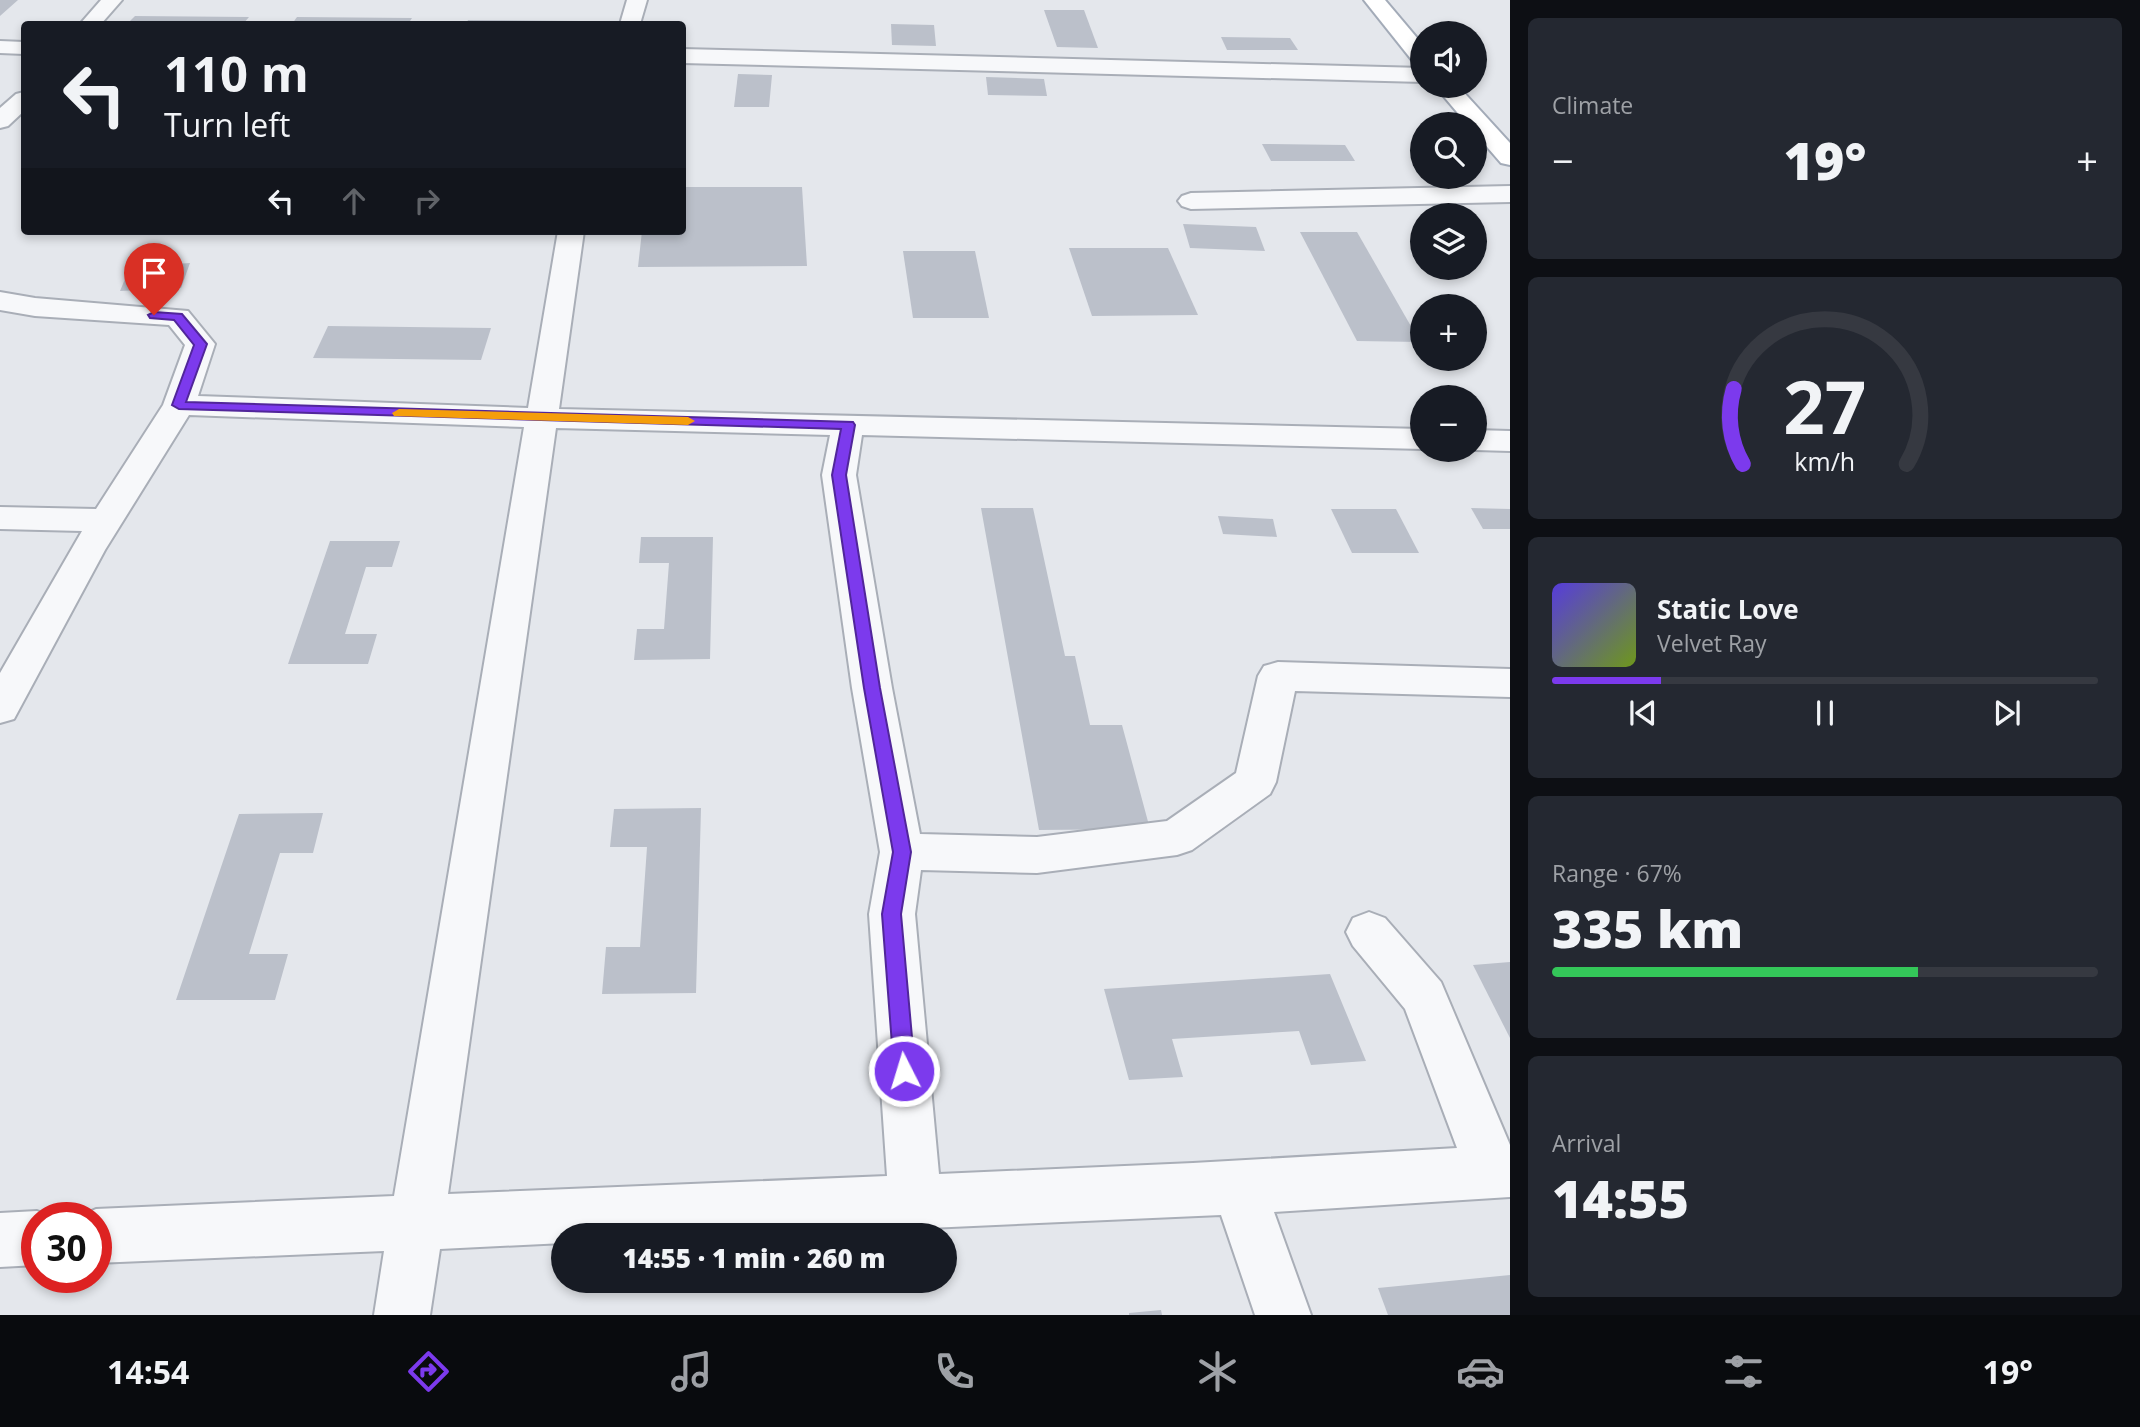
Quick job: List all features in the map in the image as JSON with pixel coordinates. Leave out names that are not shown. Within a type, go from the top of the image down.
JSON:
[{"type":"main road","points":[[1374,0],[1410,43]]},
{"type":"main road","points":[[1457,98],[1510,158]]},
{"type":"street","points":[[93,21],[112,0]]},
{"type":"street","points":[[631,21],[637,0]]},
{"type":"street","points":[[0,47],[21,48]]},
{"type":"street","points":[[686,56],[1410,75]]},
{"type":"street","points":[[0,121],[21,102]]},
{"type":"street","points":[[1191,201],[1510,194]]},
{"type":"street","points":[[402,1315],[570,235]]},
{"type":"street","points":[[0,301],[35,307],[178,317],[200,344],[179,405],[87,550],[0,708]]},
{"type":"street","points":[[179,405],[541,418],[1410,439]]},
{"type":"street","points":[[848,425],[839,475],[872,688],[902,852],[892,914],[915,1201]]},
{"type":"street","points":[[1487,440],[1510,441]]},
{"type":"street","points":[[0,518],[106,520]]},
{"type":"street","points":[[902,852],[1037,855],[1177,836],[1255,782],[1278,676],[1510,683]]},
{"type":"street","points":[[112,1235],[1239,1188],[1502,1171],[1424,998],[1369,932]]},
{"type":"street","points":[[1239,1188],[1283,1315]]},
{"type":"street","points":[[0,1240],[21,1239]]},
{"type":"building","points":[[0,0],[18,0],[0,16]]},
{"type":"building","points":[[1044,10],[1084,10],[1098,48],[1057,47]]},
{"type":"building","points":[[135,16],[249,17],[246,21],[130,21]]},
{"type":"building","points":[[297,17],[412,18],[410,21],[294,21]]},
{"type":"building","points":[[468,20],[583,21],[468,21]]},
{"type":"building","points":[[891,24],[934,25],[936,46],[892,45]]},
{"type":"building","points":[[1221,37],[1290,38],[1298,50],[1227,50]]},
{"type":"building","points":[[738,74],[772,75],[769,107],[734,107]]},
{"type":"building","points":[[986,77],[1044,79],[1047,96],[988,95]]},
{"type":"building","points":[[1262,144],[1345,145],[1355,161],[1271,161]]},
{"type":"building","points":[[686,187],[802,187],[807,266],[638,267],[642,235],[686,235]]},
{"type":"building","points":[[1183,224],[1256,227],[1265,251],[1190,248]]},
{"type":"building","points":[[1300,232],[1357,232],[1410,325],[1410,342],[1357,341]]},
{"type":"building","points":[[1069,248],[1168,248],[1198,315],[1092,316]]},
{"type":"building","points":[[903,251],[975,251],[989,318],[913,318]]},
{"type":"building","points":[[190,263],[181,288],[120,291],[130,267]]},
{"type":"building","points":[[328,326],[491,328],[481,360],[313,358]]},
{"type":"building","points":[[981,508],[1033,508],[1065,656],[1075,656],[1090,725],[1122,725],[1150,829],[1039,830]]},
{"type":"building","points":[[1471,508],[1510,509],[1510,529],[1483,529]]},
{"type":"building","points":[[1331,509],[1396,509],[1419,553],[1352,553]]},
{"type":"building","points":[[1218,516],[1273,519],[1277,537],[1223,534]]},
{"type":"building","points":[[641,537],[713,537],[710,659],[634,660],[637,629],[664,629],[669,563],[639,563]]},
{"type":"building","points":[[330,541],[400,541],[392,567],[366,567],[345,634],[377,634],[368,664],[288,664]]},
{"type":"building","points":[[701,808],[696,993],[602,994],[606,947],[640,947],[647,847],[610,847],[614,809]]},
{"type":"building","points":[[323,813],[313,853],[280,853],[249,954],[288,954],[275,1000],[176,1000],[239,814]]},
{"type":"building","points":[[1510,962],[1510,1038],[1473,965]]},
{"type":"building","points":[[1330,974],[1366,1061],[1311,1065],[1299,1031],[1172,1039],[1183,1077],[1129,1080],[1104,989]]},
{"type":"building","points":[[1510,1275],[1510,1315],[1388,1315],[1378,1288]]},
{"type":"building","points":[[1161,1310],[1162,1315],[1129,1315],[1129,1313]]},
{"type":"slow traffic","points":[[399,413],[688,421]]},
{"type":"route","points":[[154,315],[178,317],[200,344],[179,405],[541,418],[848,425],[839,475],[872,688],[902,852],[892,914],[904,1071]]}]
